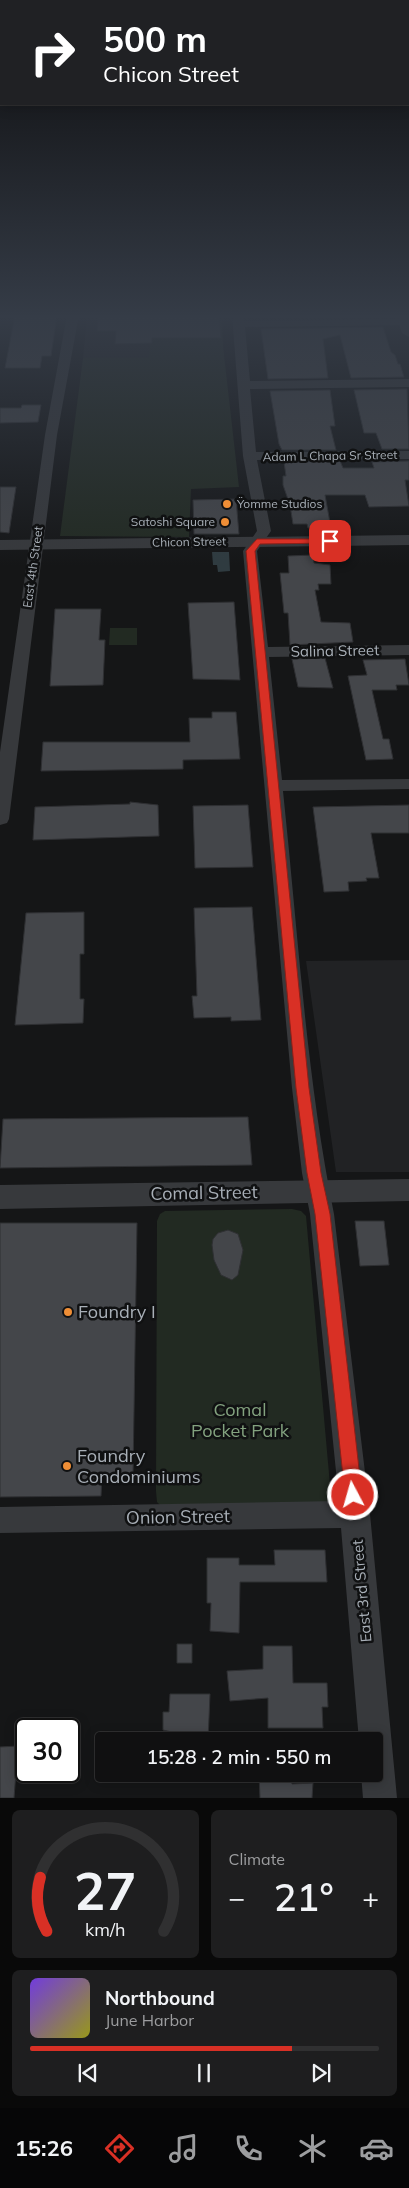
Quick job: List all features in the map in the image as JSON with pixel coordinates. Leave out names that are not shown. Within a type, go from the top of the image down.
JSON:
[{"type":"street","name":"East 4th Street","points":[[0,820],[51,435],[58,399]]},
{"type":"street","name":"East 3rd Street","points":[[244,399],[250,456],[264,531],[250,551],[303,1088],[318,1192],[355,1514],[380,1798]]},
{"type":"street","name":"Adam L Chapa Sr Street","points":[[250,456],[409,455]]},
{"type":"street","name":"Chicon Street","points":[[0,545],[409,540]]},
{"type":"street","name":"Salina Street","points":[[260,652],[409,650]]},
{"type":"street","points":[[274,786],[409,784]]},
{"type":"street","name":"Comal Street","points":[[0,1197],[409,1190]]},
{"type":"street","name":"Onion Street","points":[[0,1520],[355,1514]]},
{"type":"shaded area","points":[[212,552],[229,552],[230,571],[218,572],[217,565],[213,565]]},
{"type":"shaded area","points":[[409,960],[409,1172],[336,1172],[306,961]]},
{"type":"green space","points":[[78,399],[229,399],[239,487],[191,489],[189,537],[60,536]]},
{"type":"green space","points":[[110,628],[137,628],[137,645],[109,645]]},
{"type":"green space","name":"Comal Pocket Park","points":[[292,1209],[301,1211],[306,1216],[331,1496],[326,1503],[162,1507],[157,1502],[156,1491],[157,1221],[160,1214],[165,1211]]},
{"type":"building","points":[[271,399],[331,399],[335,426],[330,426],[336,450],[282,450],[279,444]]},
{"type":"building","points":[[356,399],[407,399],[409,449],[382,449],[376,433],[364,433]]},
{"type":"building","points":[[22,405],[41,405],[38,422],[0,423],[0,408],[21,408]]},
{"type":"building","points":[[340,461],[343,468],[374,468],[372,462],[409,461],[409,480],[405,480],[409,506],[369,507],[365,495],[325,495],[331,528],[308,528],[307,524],[293,524],[290,505],[283,485],[283,476],[286,476],[284,462]]},
{"type":"building","points":[[0,487],[16,487],[9,533],[0,532]]},
{"type":"building","points":[[236,499],[239,534],[194,534],[193,500]]},
{"type":"building","points":[[313,555],[314,563],[330,565],[331,584],[318,584],[319,590],[315,590],[321,622],[350,623],[353,642],[290,645],[288,613],[284,613],[280,573],[289,573],[288,556]]},
{"type":"building","points":[[234,602],[240,680],[193,679],[188,603]]},
{"type":"building","points":[[55,609],[101,609],[99,640],[105,640],[103,685],[50,686]]},
{"type":"building","points":[[325,658],[333,688],[298,687],[292,659]]},
{"type":"building","points":[[405,659],[409,685],[396,685],[397,690],[372,690],[383,739],[389,739],[393,759],[366,760],[348,676],[367,675],[363,660]]},
{"type":"building","points":[[212,712],[236,712],[240,759],[183,760],[183,769],[41,771],[43,742],[190,742],[189,718],[212,718]]},
{"type":"building","points":[[130,802],[158,805],[159,836],[33,840],[35,807],[130,804]]},
{"type":"building","points":[[248,805],[253,867],[195,868],[193,806]]},
{"type":"building","points":[[409,805],[409,833],[371,833],[379,878],[366,878],[367,881],[348,882],[349,891],[324,892],[313,807]]},
{"type":"building","points":[[252,907],[261,1020],[231,1021],[231,1017],[194,1018],[192,996],[197,996],[194,908]]},
{"type":"building","points":[[84,912],[84,954],[80,954],[80,999],[84,999],[83,1023],[15,1025],[26,913]]},
{"type":"building","points":[[248,1117],[252,1165],[0,1168],[3,1119]]},
{"type":"building","points":[[355,1221],[384,1221],[389,1265],[360,1266]]},
{"type":"building","name":"Foundry I","points":[[0,1223],[137,1223],[133,1474],[102,1474],[101,1496],[0,1497]]},
{"type":"building","points":[[228,1230],[238,1234],[243,1250],[238,1275],[232,1280],[221,1275],[214,1260],[212,1245],[213,1239],[218,1233]]},
{"type":"building","points":[[274,1550],[325,1550],[327,1582],[240,1582],[239,1633],[210,1631],[211,1603],[207,1603],[207,1558],[239,1558],[239,1565],[275,1565]]},
{"type":"building","points":[[177,1644],[192,1644],[192,1663],[177,1663]]},
{"type":"building","points":[[263,1646],[292,1646],[293,1683],[327,1683],[328,1707],[322,1707],[323,1728],[268,1728],[268,1698],[230,1701],[227,1671],[263,1669]]},
{"type":"building","points":[[170,1694],[210,1694],[208,1732],[172,1732],[163,1730],[163,1712],[169,1712]]},
{"type":"building","points":[[15,1746],[14,1798],[0,1798],[0,1747]]},
{"type":"building","points":[[259,1782],[313,1783],[312,1798],[260,1798]]},
{"type":"place","name":"Ÿomme Studios","points":[[227,504]]},
{"type":"place","name":"Satoshi Square","points":[[225,522]]},
{"type":"place","name":"Foundry I","points":[[68,1312]]},
{"type":"place","name":"Foundry Condominiums","points":[[67,1466]]},
{"type":"route","points":[[330,541],[257,542],[250,551],[256,595],[274,804],[284,887],[304,1099],[314,1173],[322,1214],[353,1495]]}]
